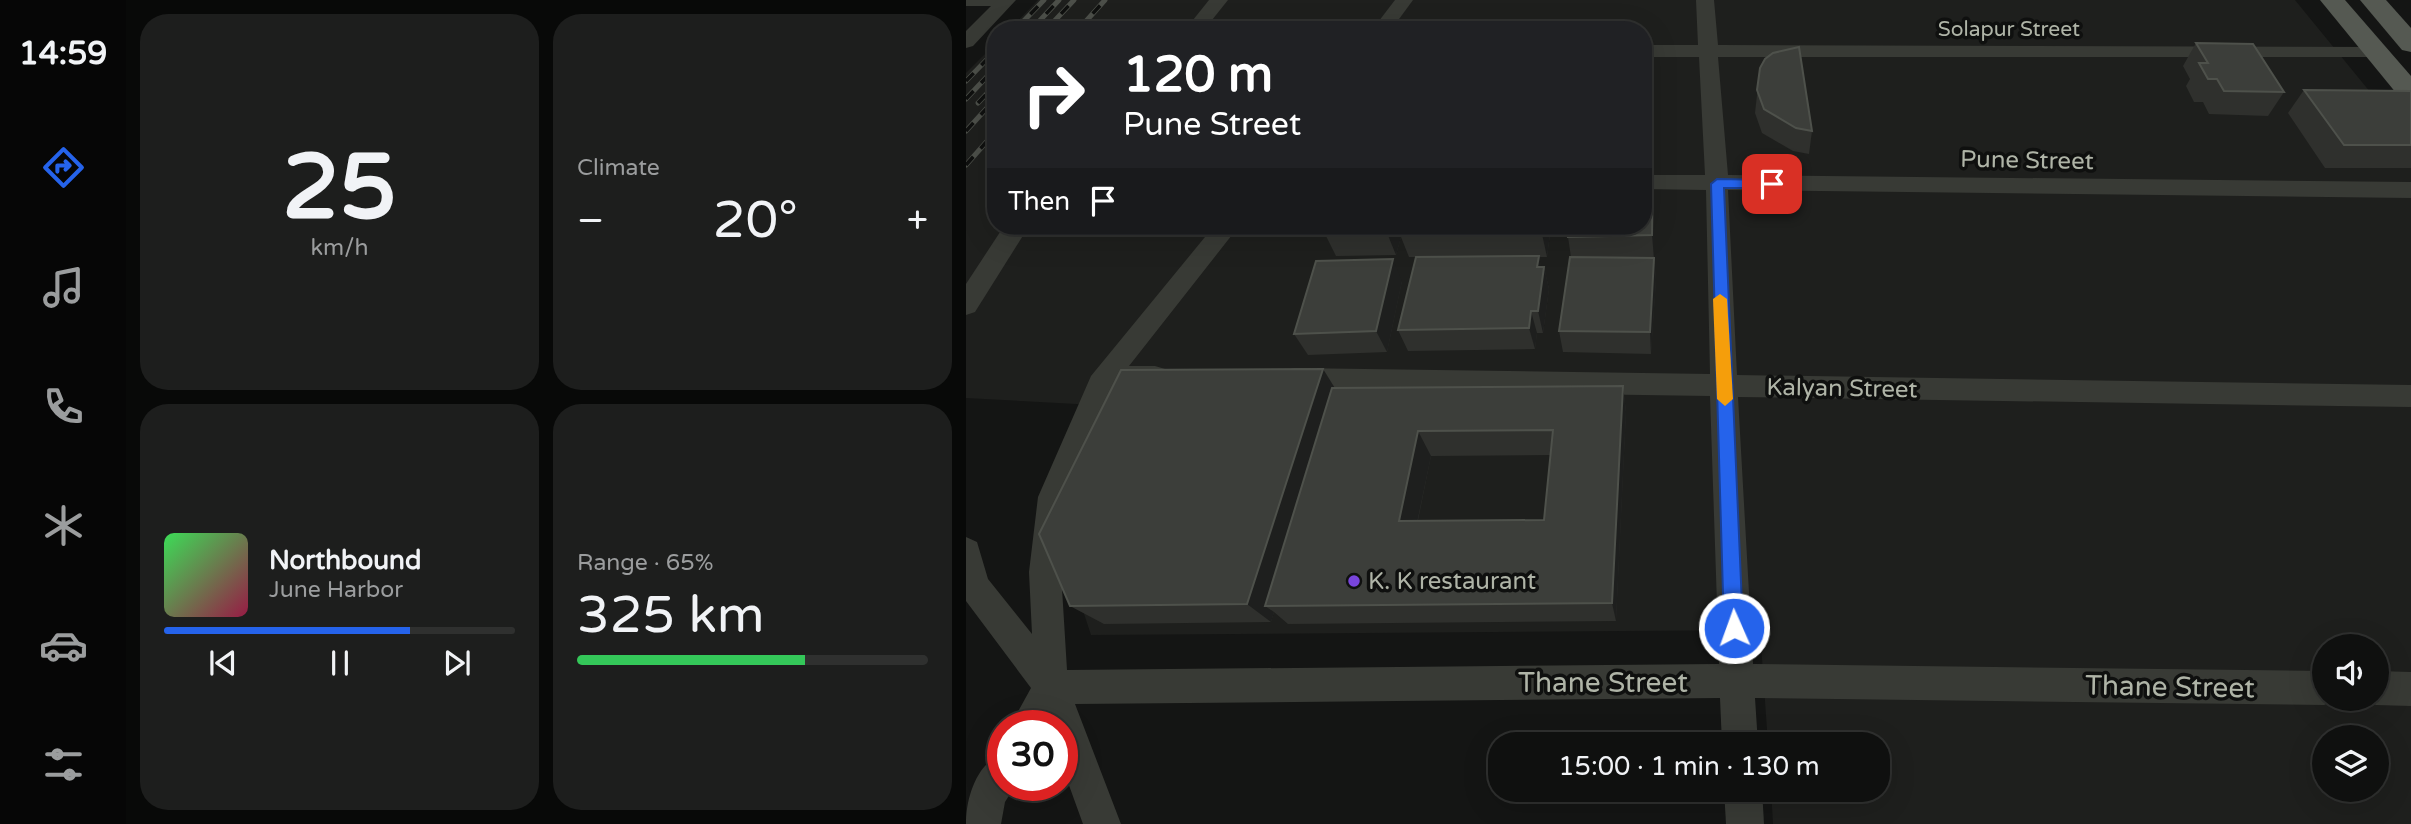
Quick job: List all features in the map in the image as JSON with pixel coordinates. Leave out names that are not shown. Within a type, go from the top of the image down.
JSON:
[{"type":"main road","points":[[2332,0],[2411,93]]},
{"type":"main road","points":[[2372,0],[2411,44]]},
{"type":"street","points":[[1202,21],[1219,0]]},
{"type":"street","points":[[1388,21],[1404,0]]},
{"type":"street","points":[[1705,0],[1717,184],[1739,732]]},
{"type":"street","points":[[966,42],[1005,1]]},
{"type":"street","name":"Solapur Street","points":[[1652,51],[2375,51]]},
{"type":"street","name":"Pune Street","points":[[1652,182],[2411,190]]},
{"type":"street","points":[[966,306],[1009,235]]},
{"type":"street","points":[[1102,824],[1051,687],[1045,572],[1053,497],[1105,376],[1220,235]]},
{"type":"street","points":[[1105,376],[1187,377]]},
{"type":"street","name":"Kalyan Street","points":[[1270,379],[2411,396]]},
{"type":"street","points":[[966,552],[970,586],[1051,687]]},
{"type":"street","name":"Thane Street","points":[[1051,687],[1736,681],[2312,688]]},
{"type":"street","points":[[1037,710],[1051,687]]},
{"type":"street","points":[[2389,688],[2411,689]]},
{"type":"street","points":[[1744,802],[1745,824]]},
{"type":"lane","points":[[966,3],[1005,1]]},
{"type":"shaded area","points":[[1038,0],[2295,0],[2411,142],[2411,824],[1773,824],[1772,802],[1890,802],[1890,732],[1767,732],[1760,630],[1091,635],[1066,559],[1132,407],[966,398],[966,73],[987,52],[987,235],[1652,235],[1652,21],[1018,21]]},
{"type":"building","points":[[2196,43],[2253,44],[2284,92],[2224,91],[2217,79],[2208,79],[2199,63],[2208,63]]},
{"type":"building","points":[[1799,47],[1812,131],[1796,128],[1764,109],[1757,90],[1760,68],[1765,59],[1773,53]]},
{"type":"building","points":[[2304,90],[2411,91],[2411,145],[2344,145]]},
{"type":"building","points":[[1652,172],[1653,172],[1652,235]]},
{"type":"building","points":[[1568,235],[1652,235],[1568,237]]},
{"type":"building","points":[[1539,256],[1537,267],[1544,267],[1538,311],[1531,311],[1529,328],[1398,330],[1416,257]]},
{"type":"building","points":[[1570,257],[1654,258],[1650,332],[1559,331]]},
{"type":"building","points":[[1393,259],[1376,331],[1294,334],[1316,261]]},
{"type":"building","points":[[1323,369],[1247,604],[1070,606],[1039,534],[1121,370]]},
{"type":"building","points":[[1623,386],[1612,603],[1265,606],[1332,388]],"holes":[[[1553,430],[1544,520],[1399,521],[1418,431]]]},
{"type":"railway","points":[[1024,21],[1044,0]]},
{"type":"railway","points":[[1039,21],[1059,0]]},
{"type":"railway","points":[[1054,21],[1074,0]]},
{"type":"railway","points":[[1086,21],[1105,0]]},
{"type":"railway","points":[[966,81],[987,59]]},
{"type":"railway","points":[[966,99],[987,77]]},
{"type":"railway","points":[[978,103],[987,94]]},
{"type":"railway","points":[[966,131],[987,108]]},
{"type":"railway","points":[[966,165],[987,141]]},
{"type":"slow traffic","points":[[1720,299],[1725,399]]},
{"type":"place","name":"K. K restaurant","points":[[1354,581]]},
{"type":"route","points":[[1734,628],[1717,184],[1772,184]]}]
